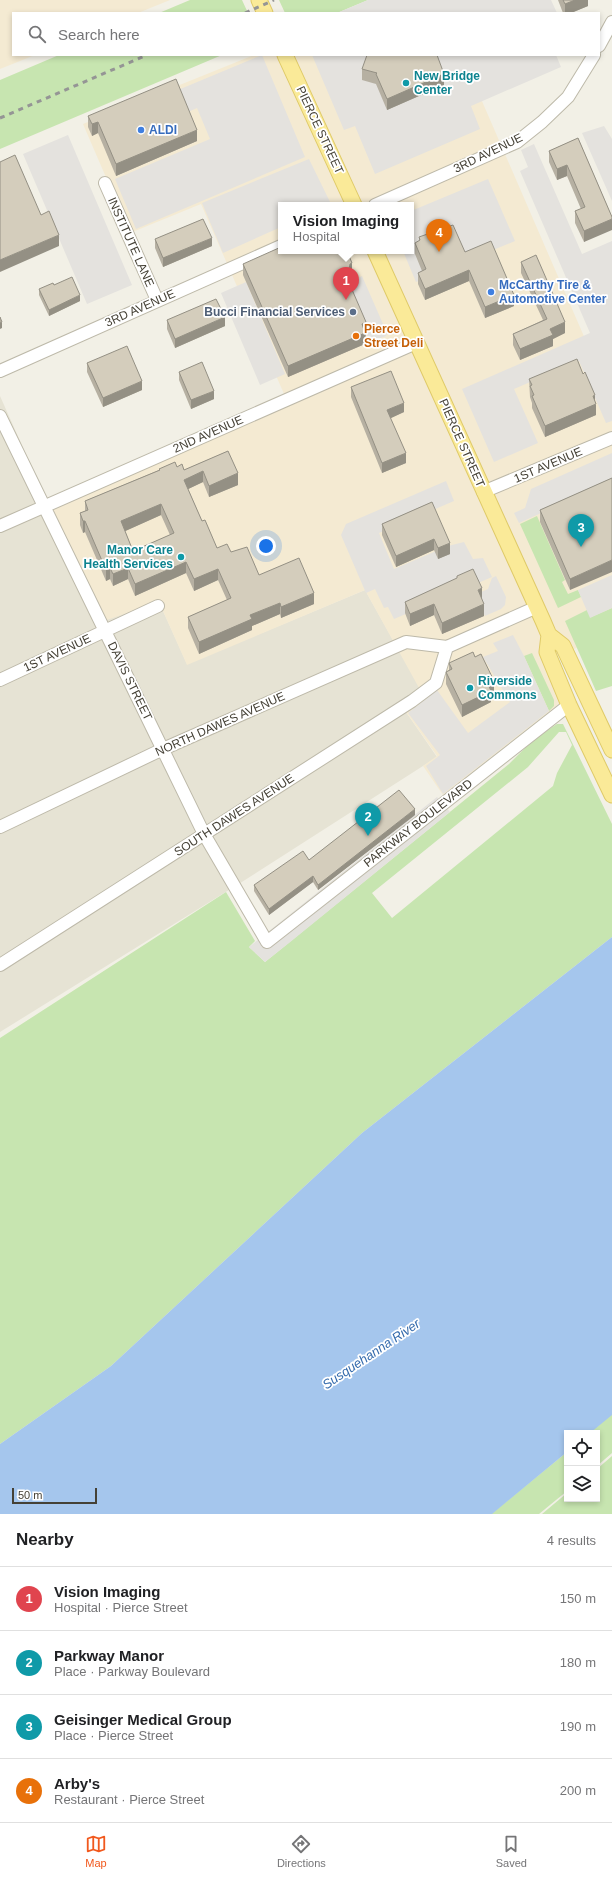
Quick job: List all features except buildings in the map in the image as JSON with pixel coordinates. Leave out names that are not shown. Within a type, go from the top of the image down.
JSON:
[{"type":"main road","points":[[259,0],[265,12]]},
{"type":"main road","name":"PIERCE STREET","points":[[285,56],[353,202]]},
{"type":"main road","name":"PIERCE STREET","points":[[376,254],[549,635],[563,646],[612,750]]},
{"type":"main road","name":"PIERCE STREET","points":[[549,635],[547,652],[569,705],[579,723],[612,795]]},
{"type":"street","points":[[600,44],[612,22]]},
{"type":"street","name":"3RD AVENUE","points":[[382,202],[517,142],[542,122],[568,97],[593,56]]},
{"type":"street","name":"INSTITUTE LANE","points":[[105,183],[157,300]]},
{"type":"street","name":"3RD AVENUE","points":[[0,371],[278,247]]},
{"type":"street","name":"2ND AVENUE","points":[[0,526],[416,343]]},
{"type":"street","name":"DAVIS STREET","points":[[0,416],[43,507],[105,630],[204,834],[267,942]]},
{"type":"street","name":"1ST AVENUE","points":[[484,492],[612,438]]},
{"type":"street","name":"1ST AVENUE","points":[[0,680],[158,606]]},
{"type":"street","points":[[446,647],[537,607]]},
{"type":"street","name":"NORTH DAWES AVENUE","points":[[0,827],[163,749],[406,642],[446,647]]},
{"type":"street","name":"SOUTH DAWES AVENUE","points":[[0,966],[412,701],[436,683],[446,647]]},
{"type":"street","name":"PARKWAY BOULEVARD","points":[[267,942],[569,705]]},
{"type":"shaded area","points":[[0,0],[170,0],[140,12],[12,12],[12,56],[32,56],[0,69]]},
{"type":"shaded area","points":[[368,0],[551,0],[557,12],[339,12]]},
{"type":"shaded area","points":[[252,56],[462,56],[612,401],[612,631],[574,649],[542,659],[563,701],[443,795],[423,766],[437,756],[406,712],[424,697],[365,590],[187,665],[159,602],[104,621],[50,508],[288,403],[201,204],[130,233],[83,124]]},
{"type":"shaded area","points":[[262,56],[305,157],[136,229],[115,179],[210,139],[197,108],[188,112],[178,90]]},
{"type":"shaded area","points":[[312,56],[556,56],[561,67],[471,106],[480,129],[375,174],[355,126],[344,130]]},
{"type":"shaded area","points":[[604,126],[612,139],[612,201],[582,133]]},
{"type":"shaded area","points":[[68,135],[132,285],[87,304],[23,154]]},
{"type":"shaded area","points":[[534,144],[582,254],[612,241],[612,421],[606,423],[579,361],[514,389],[538,443],[494,462],[462,389],[590,333],[520,171],[528,167],[521,150]]},
{"type":"shaded area","points":[[309,159],[330,202],[278,202],[278,228],[223,253],[202,203]]},
{"type":"shaded area","points":[[488,179],[515,241],[416,282],[404,254],[414,254],[414,210]]},
{"type":"shaded area","points":[[362,276],[387,333],[386,336],[370,342],[349,292],[350,283]]},
{"type":"shaded area","points":[[246,282],[285,374],[260,385],[221,293]]},
{"type":"shaded area","points":[[0,396],[50,508],[159,602],[187,664],[365,590],[425,697],[406,712],[437,757],[245,880],[0,1032]]},
{"type":"shaded area","points":[[612,453],[612,481],[519,523],[514,513],[525,508],[531,489]]},
{"type":"shaded area","points":[[446,481],[454,501],[379,533],[394,569],[448,546],[464,542],[473,559],[483,558],[492,577],[394,619],[388,607],[384,608],[375,589],[366,593],[341,535],[346,524]]},
{"type":"shaded area","points":[[612,575],[612,608],[590,618],[578,590]]},
{"type":"shaded area","points":[[496,576],[506,597],[505,605],[501,609],[485,616],[478,602],[482,600],[479,593],[488,589],[492,578]]},
{"type":"shaded area","points":[[513,635],[549,711],[443,794],[426,766],[440,755],[408,713],[437,690],[468,733],[510,702],[483,657],[498,651],[493,643]]},
{"type":"shaded area","points":[[437,797],[450,812],[289,943],[265,962],[249,947]]},
{"type":"green space","points":[[190,0],[242,0],[248,12],[161,12]]},
{"type":"green space","points":[[279,0],[368,0],[339,12],[285,12]]},
{"type":"green space","points":[[57,56],[220,56],[0,149],[0,80]]},
{"type":"green space","points":[[537,516],[565,580],[562,582],[568,594],[578,590],[581,597],[558,608],[520,524]]},
{"type":"green space","points":[[612,608],[612,686],[596,691],[565,621],[587,610],[591,617]]},
{"type":"green space","points":[[532,653],[554,700],[554,706],[549,711],[524,656]]},
{"type":"green space","points":[[557,724],[563,724],[612,824],[612,937],[362,1133],[111,1366],[0,1444],[0,1038],[226,892],[255,941],[249,947],[265,962],[509,764],[534,739]],"holes":[[[559,732],[566,732],[572,745],[557,773],[553,786],[392,918],[372,893],[528,767]]]},
{"type":"green space","points":[[612,1414],[612,1453],[600,1463],[600,1430],[593,1430]]},
{"type":"green space","points":[[564,1454],[564,1493],[539,1514],[491,1514]]},
{"type":"green space","points":[[612,1456],[612,1514],[542,1514],[564,1496],[564,1502],[600,1502],[600,1466]]},
{"type":"water","name":"Susquehanna River","points":[[612,937],[612,1415],[594,1430],[564,1430],[564,1454],[492,1514],[0,1514],[0,1444],[111,1366],[362,1133]]},
{"type":"railway","points":[[247,12],[274,0]]},
{"type":"railway","points":[[0,118],[145,56]]},
{"type":"place","name":"New Bridge Center","points":[[406,83]]},
{"type":"place","name":"ALDI","points":[[141,130]]},
{"type":"place","name":"Arby's","points":[[439,252]]},
{"type":"place","name":"McCarthy Tire & Automotive Center","points":[[491,292]]},
{"type":"place","name":"Vision Imaging","points":[[346,300]]},
{"type":"place","name":"Bucci Financial Services","points":[[353,312]]},
{"type":"place","name":"Pierce Street Deli","points":[[356,336]]},
{"type":"place","name":"Geisinger Medical Group","points":[[581,547]]},
{"type":"place","name":"Manor Care Health Services","points":[[181,557]]},
{"type":"place","name":"Riverside Commons","points":[[470,688]]},
{"type":"place","name":"Parkway Manor","points":[[368,836]]}]
